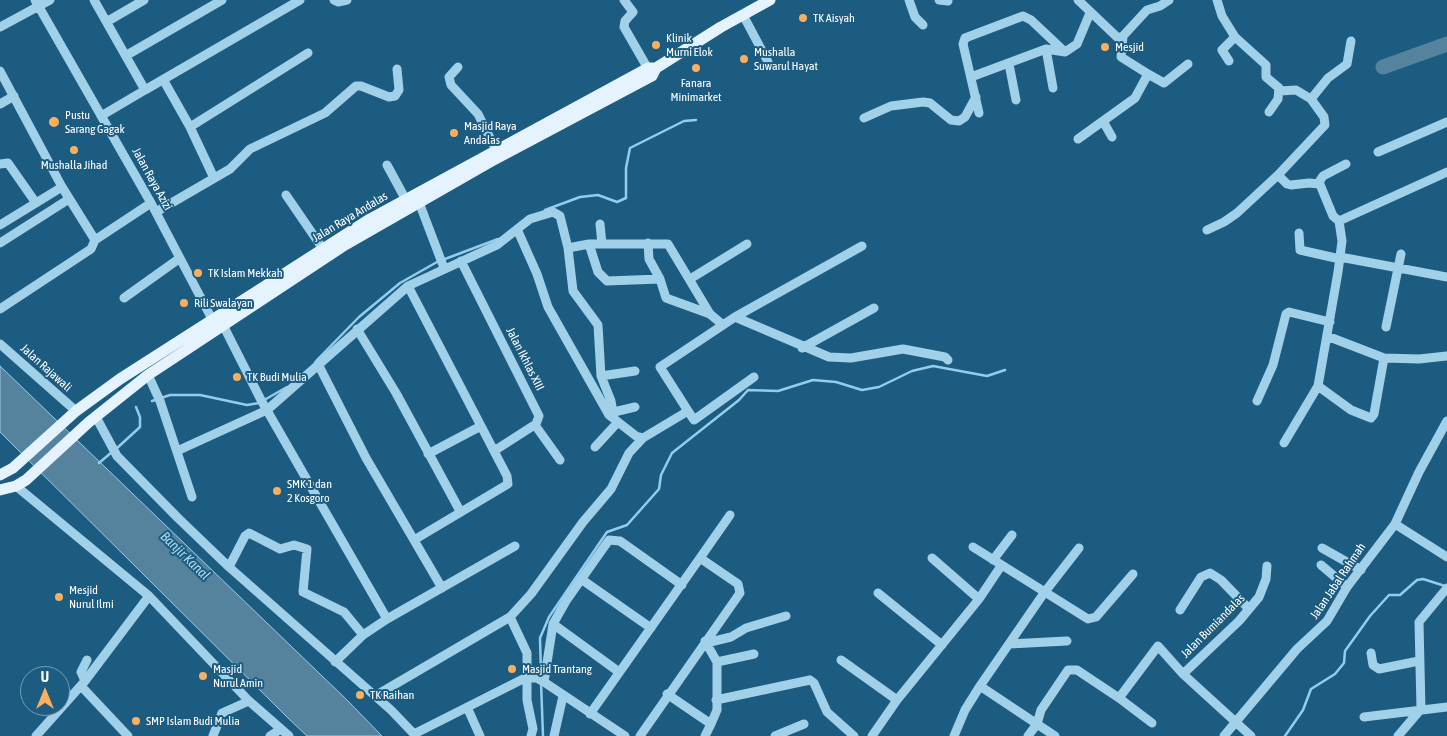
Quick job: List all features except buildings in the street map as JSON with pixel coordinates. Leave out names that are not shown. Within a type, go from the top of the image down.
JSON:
[{"type":"main road","name":"Jalan Raya Andalas","points":[[280,282],[323,249],[652,71],[770,0]]},
{"type":"main road","name":"Jalan Raya Andalas","points":[[5,470],[74,413],[146,370],[280,282],[373,228],[413,199],[496,150],[575,113]]},
{"type":"main road","name":"Jalan Raya Andalas","points":[[21,483],[146,370]]},
{"type":"main road","points":[[0,490],[21,483]]},
{"type":"street","points":[[0,27],[37,3],[50,0]]},
{"type":"street","points":[[94,0],[108,21],[145,90]]},
{"type":"street","points":[[108,21],[144,0]]},
{"type":"street","points":[[127,55],[222,0]]},
{"type":"street","points":[[102,116],[300,0]]},
{"type":"street","points":[[334,0],[347,0]]},
{"type":"street","points":[[624,0],[633,12],[625,21],[624,27],[652,71]]},
{"type":"street","points":[[910,0],[916,19],[923,25]]},
{"type":"street","points":[[939,0],[948,1]]},
{"type":"street","points":[[1078,0],[1115,37],[1123,36]]},
{"type":"street","points":[[1169,0],[1160,6],[1147,10],[1123,36],[1121,56],[1164,83],[1188,64]]},
{"type":"street","points":[[1217,0],[1222,16],[1235,37],[1266,65],[1266,76],[1280,91]]},
{"type":"street","name":"Jalan Raya Azizi","points":[[37,3],[264,406],[387,619]]},
{"type":"street","points":[[971,77],[1046,50],[1065,52],[1077,44],[1090,13]]},
{"type":"street","points":[[743,15],[768,62]]},
{"type":"street","points":[[980,113],[963,44],[965,38],[1016,18],[1029,18],[1065,52]]},
{"type":"street","points":[[1228,61],[1222,50],[1235,37]]},
{"type":"street","points":[[1311,99],[1328,78],[1346,64],[1351,40]]},
{"type":"street","points":[[1046,50],[1053,88]]},
{"type":"street","points":[[190,127],[308,53]]},
{"type":"street","points":[[1009,64],[1016,100]]},
{"type":"street","points":[[458,67],[449,77],[451,85],[478,114],[496,150]]},
{"type":"street","points":[[156,212],[230,169],[250,150],[326,113],[356,86],[389,97],[395,96],[399,90],[397,69]]},
{"type":"street","points":[[0,71],[62,187],[95,240]]},
{"type":"street","points":[[1078,139],[1104,123],[1135,98],[1148,74]]},
{"type":"street","points":[[164,81],[190,127],[214,178]]},
{"type":"street","points":[[1207,230],[1237,213],[1278,175],[1324,125],[1324,117],[1311,99],[1296,90],[1280,91]]},
{"type":"street","points":[[1269,112],[1278,100],[1280,91]]},
{"type":"street","points":[[0,104],[14,96]]},
{"type":"street","points":[[864,118],[891,106],[923,102],[930,103],[950,120],[959,121],[965,117],[976,97]]},
{"type":"street","points":[[1378,152],[1447,122]]},
{"type":"street","points":[[1104,123],[1112,137]]},
{"type":"street","points":[[0,164],[8,163],[36,203]]},
{"type":"street","points":[[1284,443],[1318,386],[1340,258],[1342,229],[1339,221],[1333,216],[1319,184],[1321,178],[1346,164]]},
{"type":"street","points":[[387,165],[413,199],[442,264]]},
{"type":"street","points":[[1339,221],[1447,172]]},
{"type":"street","points":[[1278,175],[1287,184],[1291,185],[1319,184]]},
{"type":"street","points":[[0,225],[62,187]]},
{"type":"street","points":[[286,195],[323,249]]},
{"type":"street","points":[[0,231],[3,241],[69,199]]},
{"type":"street","points":[[0,309],[91,249],[95,240],[151,203]]},
{"type":"street","points":[[177,450],[264,406],[318,364],[356,329],[408,286],[442,264],[461,261],[497,245],[530,219],[556,212],[560,216],[568,248],[573,290],[595,318],[599,328],[601,376],[615,417]]},
{"type":"street","points":[[600,224],[602,244]]},
{"type":"street","points":[[517,229],[551,312],[609,415],[615,417],[636,436],[643,438]]},
{"type":"street","points":[[1299,234],[1300,250],[1447,277]]},
{"type":"street","points":[[648,243],[649,260],[660,279],[664,294],[668,300],[710,314]]},
{"type":"street","points":[[568,248],[589,244],[648,243],[670,245],[710,314],[723,325]]},
{"type":"street","points":[[589,244],[598,272],[607,281],[660,279]]},
{"type":"street","points":[[690,279],[748,244]]},
{"type":"street","points":[[754,377],[694,420],[660,367],[735,317],[862,246]]},
{"type":"street","points":[[1386,327],[1401,254]]},
{"type":"street","points":[[124,298],[180,258]]},
{"type":"street","name":"Jalan Ikhlas XIII","points":[[461,261],[538,412],[539,419],[535,425]]},
{"type":"street","points":[[408,286],[509,479],[508,484],[414,540]]},
{"type":"street","points":[[802,348],[874,308]]},
{"type":"street","points":[[1257,401],[1273,365],[1286,314],[1289,312],[1330,322]]},
{"type":"street","points":[[735,317],[802,348],[836,358],[873,355],[903,349],[946,357],[948,360]]},
{"type":"street","points":[[356,329],[396,393],[460,511]]},
{"type":"street","points":[[1327,336],[1384,358],[1419,359],[1447,356]]},
{"type":"street","name":"Jalan Rajawali","points":[[0,344],[74,413]]},
{"type":"street","points":[[1318,386],[1351,410],[1371,418],[1374,414],[1384,358]]},
{"type":"street","points":[[318,364],[366,458],[442,588]]},
{"type":"street","points":[[146,370],[158,397],[192,497]]},
{"type":"street","points":[[601,376],[635,371]]},
{"type":"street","points":[[595,447],[615,417],[634,407]]},
{"type":"street","points":[[375,696],[510,616],[531,594],[583,522],[611,489],[630,453],[643,438],[688,411]]},
{"type":"street","points":[[92,419],[117,456],[229,567],[375,696],[415,735],[525,678],[541,681],[625,736]]},
{"type":"street","name":"Jalan Jabal Rahmah","points":[[1224,736],[1297,649],[1324,624],[1347,587],[1395,524],[1419,472],[1447,421]]},
{"type":"street","points":[[494,451],[535,425],[560,460]]},
{"type":"street","points":[[428,454],[481,426]]},
{"type":"street","points":[[21,483],[149,596],[249,700],[289,736]]},
{"type":"street","points":[[590,714],[730,515]]},
{"type":"street","points":[[1395,524],[1446,553]]},
{"type":"street","points":[[229,567],[245,536],[249,534],[280,549],[294,545],[307,549],[303,592],[344,612],[363,635]]},
{"type":"street","points":[[872,736],[897,700],[979,599],[1012,534]]},
{"type":"street","points":[[541,681],[553,624],[606,543],[613,539],[620,541],[682,585]]},
{"type":"street","points":[[335,662],[363,635],[387,619],[514,546]]},
{"type":"street","points":[[973,547],[1085,618],[1094,619],[1133,574]]},
{"type":"street","points":[[954,736],[965,710],[980,686],[1044,593],[1079,548]]},
{"type":"street","points":[[1322,548],[1361,570]]},
{"type":"street","points":[[640,736],[667,694],[741,590],[738,584],[700,558]]},
{"type":"street","points":[[932,558],[979,599]]},
{"type":"street","points":[[1321,565],[1347,587]]},
{"type":"street","name":"Jalan Bumiandalas","points":[[1183,674],[1249,609],[1258,597],[1266,579],[1267,566]]},
{"type":"street","points":[[1180,610],[1201,577],[1210,573],[1221,580],[1249,609]]},
{"type":"street","points":[[581,579],[651,628]]},
{"type":"street","points":[[1398,736],[1421,710],[1419,622],[1424,613],[1438,601],[1446,590]]},
{"type":"street","points":[[878,593],[942,645]]},
{"type":"street","points":[[36,736],[83,683],[149,596]]},
{"type":"street","points":[[1438,601],[1447,608]]},
{"type":"street","points":[[510,616],[526,650],[525,678],[527,703],[533,729],[532,736]]},
{"type":"street","points":[[705,642],[731,637],[746,628],[786,616]]},
{"type":"street","points":[[553,624],[619,672]]},
{"type":"street","points":[[1009,644],[1068,641]]},
{"type":"street","points":[[705,642],[717,662],[716,713],[705,736]]},
{"type":"street","points":[[1119,698],[1158,646],[1183,674],[1251,736]]},
{"type":"street","points":[[1371,653],[1373,666],[1379,669],[1419,661]]},
{"type":"street","points":[[717,662],[754,654]]},
{"type":"street","points":[[87,660],[82,672],[83,683],[128,736]]},
{"type":"street","points":[[841,660],[897,700]]},
{"type":"street","points":[[1028,736],[1037,724],[1041,710],[1066,671],[1071,669],[1077,670],[1119,698],[1152,723]]},
{"type":"street","points":[[716,700],[810,680],[827,712],[854,736]]},
{"type":"street","points":[[980,686],[1055,736]]},
{"type":"street","points":[[667,694],[711,724]]},
{"type":"street","points":[[554,736],[564,696]]},
{"type":"street","points":[[212,736],[222,713],[249,700]]},
{"type":"street","points":[[467,707],[480,736]]},
{"type":"street","points":[[1364,717],[1447,707]]},
{"type":"street","points":[[775,736],[804,724]]},
{"type":"street","points":[[270,736],[281,729]]},
{"type":"water","name":"Banjir Kanal","points":[[0,366],[347,700],[382,736],[307,736],[287,717],[0,432]]},
{"type":"waterway","points":[[1383,67],[1447,44]]},
{"type":"waterway","points":[[545,210],[580,197],[598,195],[617,202],[626,198],[626,168],[630,148],[684,121],[696,120]]},
{"type":"waterway","points":[[317,360],[359,317],[400,283],[437,262],[498,239]]},
{"type":"waterway","points":[[541,674],[540,638],[549,617],[607,532],[627,525],[659,489],[661,475],[672,453],[739,400],[748,390],[778,391],[813,380],[836,382],[862,390],[879,387],[912,371],[933,366],[987,376],[1005,370]]},
{"type":"waterway","points":[[152,401],[170,395],[200,395],[247,405],[259,403],[287,387]]},
{"type":"waterway","points":[[116,449],[140,427],[140,417],[136,407]]},
{"type":"waterway","points":[[99,463],[112,452]]},
{"type":"waterway","points":[[1285,736],[1303,710],[1311,689],[1335,674],[1344,663],[1345,651],[1370,616],[1389,595],[1400,595],[1417,580],[1423,579],[1445,586]]},
{"type":"waterway","points":[[541,682],[543,736]]},
{"type":"place","name":"TK Aisyah","points":[[803,18]]},
{"type":"place","name":"Klinik Murni Elok","points":[[656,45]]},
{"type":"place","name":"Mesjid","points":[[1105,47]]},
{"type":"place","name":"Mushalla Suwarul Hayat","points":[[744,59]]},
{"type":"place","name":"Fanara Minimarket","points":[[696,68]]},
{"type":"place","name":"Pustu Sarang Gagak","points":[[54,122]]},
{"type":"place","name":"Masjid Raya Andalas","points":[[454,133]]},
{"type":"place","name":"Mushalla Jihad","points":[[74,150]]},
{"type":"place","name":"TK Islam Mekkah","points":[[198,273]]},
{"type":"place","name":"Rili Swalayan","points":[[184,303]]},
{"type":"place","name":"TK Budi Mulia","points":[[237,377]]},
{"type":"place","name":"SMK 1 dan 2 Kosgoro","points":[[277,491]]},
{"type":"place","name":"Mesjid Nurul Ilmi","points":[[59,597]]},
{"type":"place","name":"Masjid Trantang","points":[[512,669]]},
{"type":"place","name":"Masjid Nurul Amin","points":[[203,676]]},
{"type":"place","name":"TK Raihan","points":[[360,695]]},
{"type":"place","name":"SMP Islam Budi Mulia","points":[[136,721]]}]
